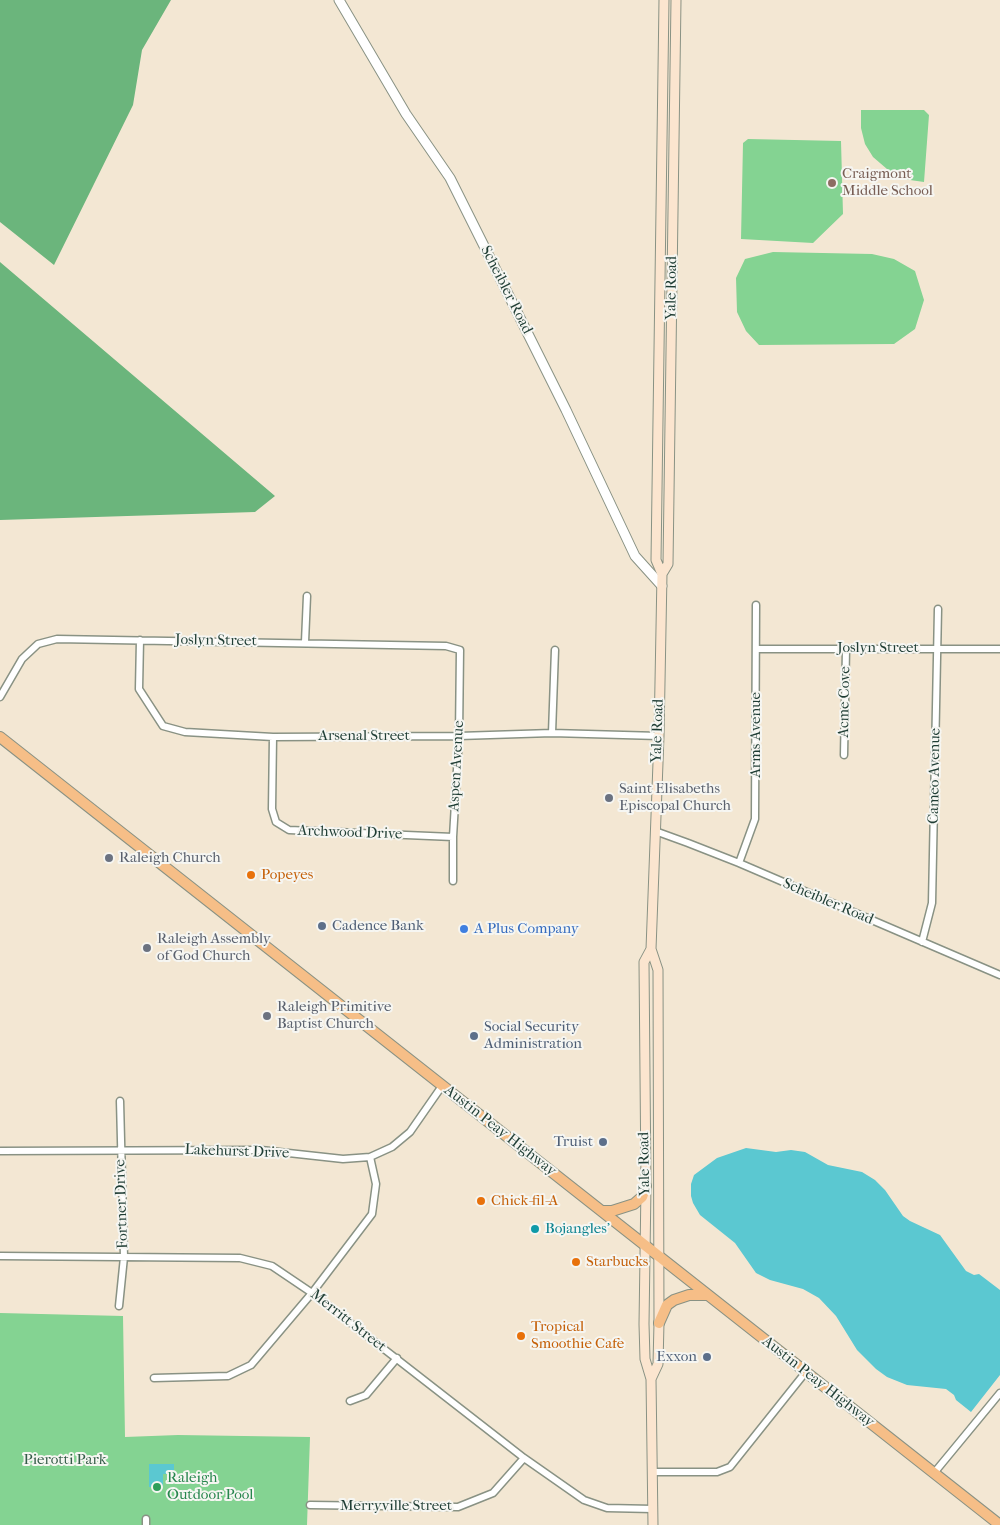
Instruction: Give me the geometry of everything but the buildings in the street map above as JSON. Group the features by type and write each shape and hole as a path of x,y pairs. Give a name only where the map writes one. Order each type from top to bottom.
{"main road":[{"name":"Yale Road","path":"651,1379 658,1364 659,1323 658,970 651,949 659,736 662,586 662,574 656,560 664,0"},
{"name":"Yale Road","path":"662,574 668,564 676,0"},
{"name":"Austin Peay Highway","path":"0,737 1000,1525"},
{"name":"Yale Road","path":"651,949 644,962 645,1359 651,1379 653,1525"},
{"path":"602,1211 612,1211 634,1204 642,1197 646,1186"},
{"path":"659,1323 666,1304 690,1295 708,1295"}],"street":[{"name":"Scheibler Road","path":"339,0 406,114 450,178 566,410 635,556 662,586"},
{"path":"305,642 306,596"},
{"name":"Arms Avenue","path":"739,863 755,819 756,605"},
{"name":"Cameo Avenue","path":"922,942 932,903 938,609"},
{"name":"Joslyn Street","path":"0,697 22,659 38,644 58,639 305,642 446,646 460,650"},
{"name":"Arsenal Street","path":"140,640 139,689 163,726 184,732 273,737 460,736 552,733 659,736"},
{"name":"Joslyn Street","path":"756,649 1000,649"},
{"name":"Acme Cove","path":"844,755 846,649"},
{"name":"Aspen Avenue","path":"452,881 460,736 460,650"},
{"path":"552,733 555,650"},
{"name":"Archwood Drive","path":"273,737 272,809 276,822 289,830 453,837"},
{"name":"Scheibler Road","path":"655,831 739,863 1000,975"},
{"name":"Lakehurst Drive","path":"0,1150 261,1150 343,1159 370,1157 392,1147 410,1132 442,1086"},
{"name":"Fortner Drive","path":"119,1306 124,1257 120,1101"},
{"path":"154,1378 228,1376 251,1366 312,1292 372,1214 376,1184 370,1157"},
{"name":"Merritt Street","path":"0,1256 240,1258 272,1266 312,1292 524,1458 584,1500 607,1508 653,1509"},
{"path":"350,1401 366,1395 397,1358"},
{"path":"653,1472 717,1472 730,1467 805,1373"},
{"path":"934,1474 1000,1393"},
{"name":"Merryville Street","path":"310,1505 458,1507 493,1493 524,1458"}],"green space":[{"path":"0,0 171,0 142,50 133,105 54,265 0,222"},
{"path":"861,110 924,110 929,115 924,182 903,179 873,157 865,144 861,128"},
{"path":"748,139 841,141 843,214 813,243 741,239 743,143"},
{"path":"773,252 872,254 894,259 915,271 924,300 915,329 894,344 759,345 746,331 737,312 736,278 745,259"},
{"path":"0,262 275,496 255,512 0,520"},
{"name":"Pierotti Park","path":"0,1313 123,1316 125,1437 178,1435 310,1437 307,1525 0,1525"}],"water":[{"path":"746,1148 776,1152 791,1150 805,1152 828,1165 862,1172 875,1180 885,1190 903,1216 940,1235 966,1271 974,1275 979,1274 1000,1290 1000,1375 971,1412 946,1389 907,1385 887,1377 857,1350 836,1316 819,1298 803,1289 770,1280 756,1273 735,1243 700,1215 691,1196 691,1184 694,1175 717,1158"},
{"path":"149,1464 174,1464 174,1474 163,1474 163,1487 149,1487"}],"place":[{"name":"Craigmont Middle School","path":"832,183"},
{"name":"Saint Elisabeths Episcopal Church","path":"609,798"},
{"name":"Raleigh Church","path":"109,858"},
{"name":"Popeyes","path":"251,875"},
{"name":"Cadence Bank","path":"322,926"},
{"name":"A Plus Company","path":"464,929"},
{"name":"Raleigh Assembly of God Church","path":"147,948"},
{"name":"Raleigh Primitive Baptist Church","path":"267,1016"},
{"name":"Social Security Administration","path":"474,1036"},
{"name":"Truist","path":"603,1142"},
{"name":"Chick-fil-A","path":"481,1201"},
{"name":"Bojangles'","path":"535,1229"},
{"name":"Starbucks","path":"576,1262"},
{"name":"Tropical Smoothie Cafe","path":"521,1336"},
{"name":"Exxon","path":"707,1357"},
{"name":"Raleigh Outdoor Pool","path":"157,1487"}]}
